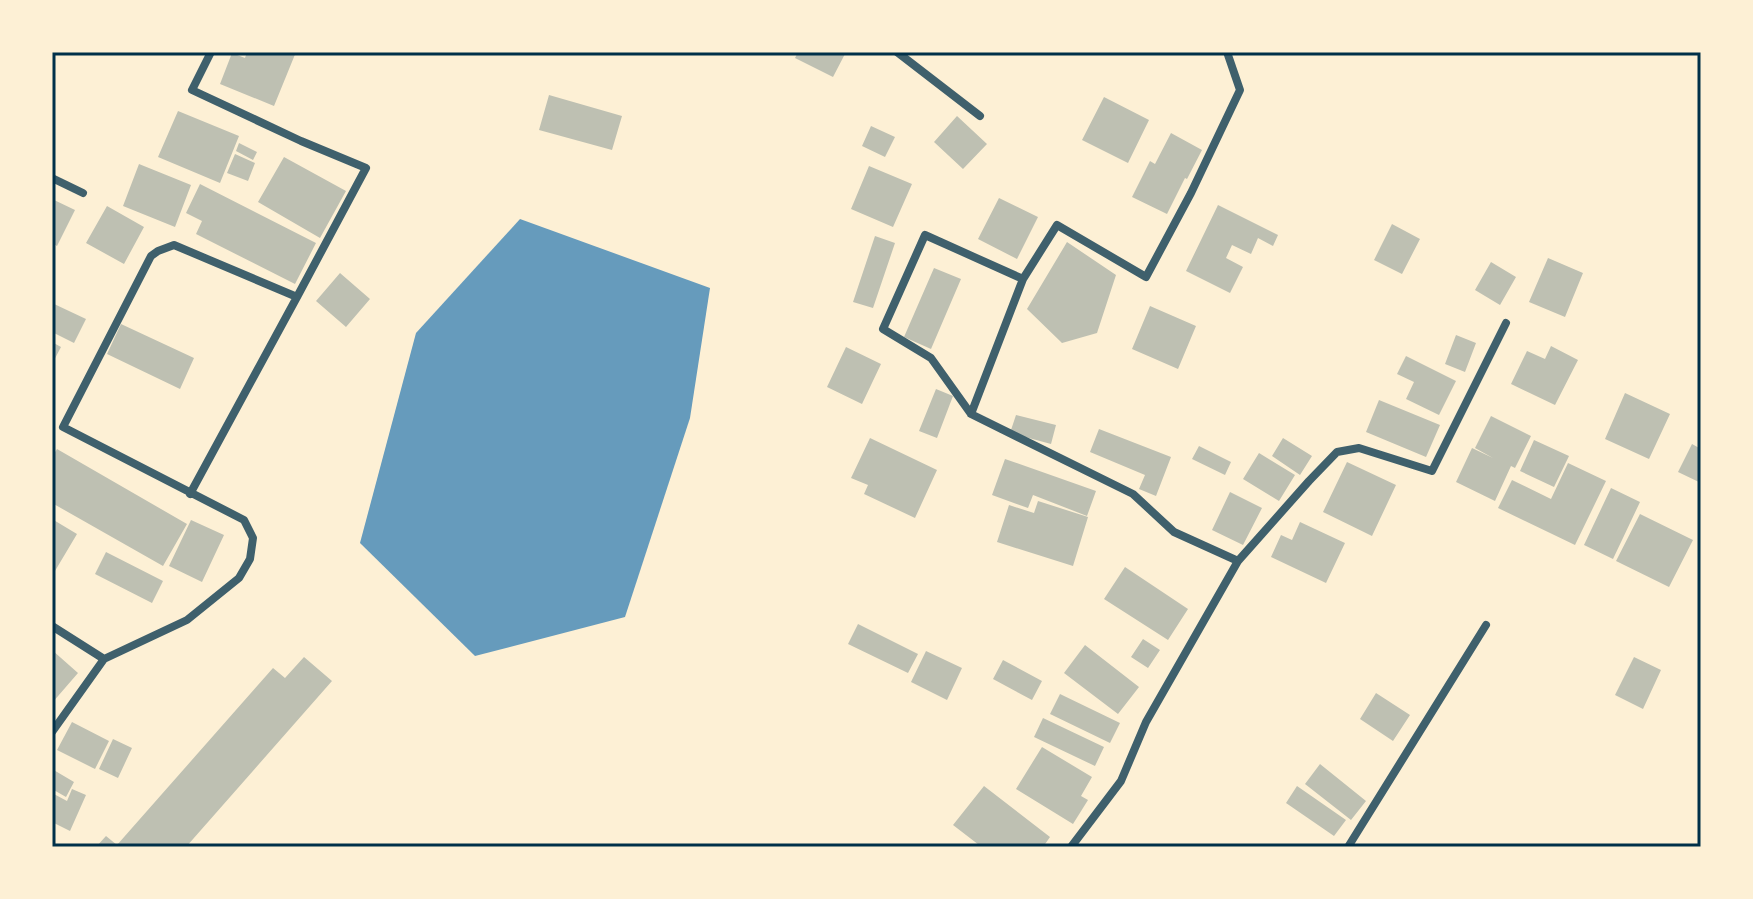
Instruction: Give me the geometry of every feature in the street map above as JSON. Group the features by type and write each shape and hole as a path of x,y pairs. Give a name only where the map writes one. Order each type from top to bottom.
{"street":[{"path":"190,494 366,168 192,90 211,52"},
{"path":"897,52 980,116"},
{"path":"971,414 1023,279 1057,225 1146,277 1191,193 1240,90 1227,52"},
{"path":"52,178 83,193"},
{"path":"1023,279 925,235 883,329 931,358 971,414 1133,494 1174,532 1238,561"},
{"path":"52,732 104,659 187,620 239,578 250,559 253,538 244,520 63,427 151,256 174,245 297,297"},
{"path":"1071,847 1121,781 1146,722 1238,561 1337,452 1359,448 1432,471 1506,323"},
{"path":"1348,847 1486,625"},
{"path":"52,626 104,659"}],"water":[{"path":"520,219 710,288 690,418 625,617 475,656 360,543 416,333"}],"building":[{"path":"247,52 296,52 274,106 220,84 232,53 245,58"},
{"path":"798,52 846,52 833,77 795,58"},
{"path":"549,95 622,116 612,150 539,130"},
{"path":"1104,97 1149,120 1128,163 1082,140"},
{"path":"178,111 239,136 220,183 158,157"},
{"path":"957,116 987,144 963,169 934,142"},
{"path":"871,126 895,137 885,157 862,146"},
{"path":"1171,133 1202,150 1167,214 1132,197 1150,161 1155,164"},
{"path":"239,143 257,152 253,160 236,151"},
{"path":"235,154 255,163 248,181 227,173"},
{"path":"284,157 346,191 320,238 258,202"},
{"path":"139,164 191,185 175,227 123,206"},
{"path":"869,166 912,184 893,227 851,209"},
{"path":"200,184 316,243 295,284 196,234 202,221 186,213"},
{"path":"999,198 1038,217 1017,259 978,239"},
{"path":"52,199 75,210 57,246 52,243"},
{"path":"1218,205 1278,235 1273,246 1258,238 1251,254 1232,245 1226,258 1243,267 1230,293 1186,271"},
{"path":"107,206 144,227 124,264 86,243"},
{"path":"1392,224 1420,239 1402,274 1374,260"},
{"path":"875,236 895,243 873,308 853,302"},
{"path":"1067,242 1116,275 1097,333 1062,343 1027,309"},
{"path":"1548,258 1583,273 1565,317 1529,302"},
{"path":"1491,262 1516,277 1500,305 1475,290"},
{"path":"934,268 961,279 931,349 904,337"},
{"path":"340,273 370,299 346,327 316,301"},
{"path":"52,303 86,319 74,343 52,332"},
{"path":"1150,306 1196,326 1178,369 1132,349"},
{"path":"121,324 194,358 180,389 107,354"},
{"path":"1456,335 1476,343 1465,372 1445,364"},
{"path":"52,342 61,347 52,364"},
{"path":"1551,346 1578,360 1555,405 1511,384 1527,351 1545,359"},
{"path":"846,347 881,364 862,404 827,387"},
{"path":"1406,356 1456,381 1439,415 1406,399 1414,382 1397,374"},
{"path":"936,389 953,396 937,438 919,431"},
{"path":"1625,393 1670,414 1649,459 1605,439"},
{"path":"1379,400 1440,425 1426,457 1366,432"},
{"path":"1016,415 1056,425 1051,444 1010,433"},
{"path":"1491,416 1531,436 1515,468 1511,466 1495,501 1456,482 1472,448 1493,458 1475,448"},
{"path":"1099,429 1171,457 1156,496 1139,489 1145,475 1090,452"},
{"path":"870,438 937,470 915,518 864,494 868,485 851,478"},
{"path":"1283,438 1312,456 1300,475 1272,456"},
{"path":"1534,440 1569,456 1554,487 1520,471"},
{"path":"1692,444 1701,449 1701,483 1678,472"},
{"path":"1199,446 1231,462 1225,475 1192,459"},
{"path":"57,449 187,524 163,566 52,503 52,457"},
{"path":"1259,453 1295,475 1279,501 1243,479"},
{"path":"1005,459 1096,491 1087,516 1033,495 1028,508 992,495"},
{"path":"1347,462 1396,485 1372,536 1323,512"},
{"path":"1568,463 1606,481 1575,545 1498,508 1512,480 1551,499"},
{"path":"1611,488 1640,502 1613,559 1584,545"},
{"path":"1230,492 1262,508 1243,545 1212,530"},
{"path":"1038,501 1088,517 1073,566 997,542 1009,505 1034,513"},
{"path":"1640,514 1693,540 1669,587 1616,561"},
{"path":"52,519 77,534 52,576"},
{"path":"191,520 224,535 202,582 169,566"},
{"path":"1300,522 1345,543 1326,583 1271,557 1281,535 1292,540"},
{"path":"106,552 163,581 152,603 95,574"},
{"path":"1125,567 1188,609 1168,640 1104,599"},
{"path":"858,624 918,654 908,673 848,644"},
{"path":"1143,639 1160,650 1148,668 1131,657"},
{"path":"1085,645 1139,687 1118,714 1064,673"},
{"path":"52,650 78,673 52,703"},
{"path":"926,651 962,668 947,700 911,682"},
{"path":"304,657 332,681 186,847 96,847 106,836 117,845 273,668 285,678"},
{"path":"1634,657 1661,670 1643,709 1615,695"},
{"path":"1003,660 1042,681 1032,700 993,679"},
{"path":"1376,693 1410,715 1393,741 1360,719"},
{"path":"1060,694 1120,723 1110,743 1050,714"},
{"path":"1043,718 1104,747 1095,766 1034,737"},
{"path":"72,722 109,741 95,769 57,750"},
{"path":"113,739 132,748 118,778 99,769"},
{"path":"1042,747 1092,777 1081,796 1088,800 1073,824 1016,789"},
{"path":"1320,764 1366,801 1351,820 1305,784"},
{"path":"52,769 74,782 66,797 52,789"},
{"path":"984,786 1050,837 1043,847 977,847 979,845 953,825"},
{"path":"1297,786 1346,820 1334,836 1286,803"},
{"path":"72,789 86,795 70,831 52,822 52,793 67,801"}]}
